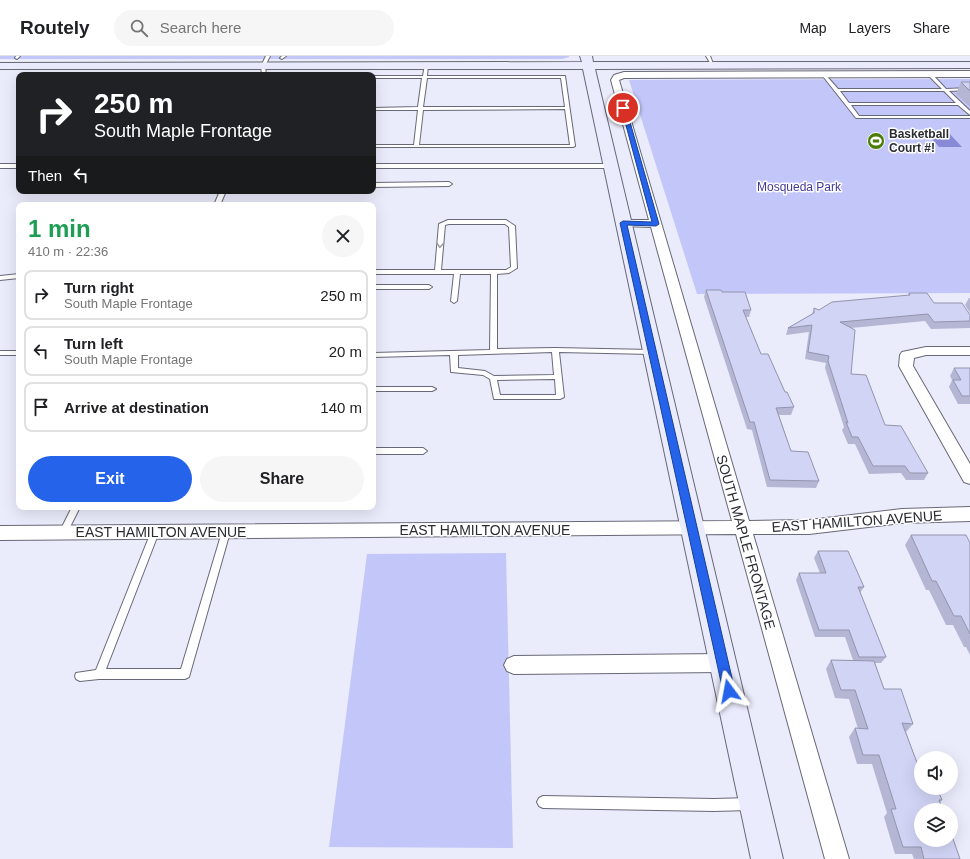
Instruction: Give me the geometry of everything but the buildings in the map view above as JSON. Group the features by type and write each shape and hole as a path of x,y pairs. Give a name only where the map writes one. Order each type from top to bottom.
{"street":[{"path":"0,66 265,66 426,71 586,61 710,60 920,65 970,64"},
{"path":"586,61 722,663 768,859"},
{"path":"920,65 929,74"},
{"path":"824,74 970,74"},
{"name":"SOUTH MAPLE FRONTAGE","path":"824,74 624,75 617,77 614,80 837,859"},
{"path":"623,223 656,224"},
{"path":"970,351 926,351 907,354 906,366 970,478"},
{"name":"EAST HAMILTON AVENUE","path":"0,533 809,527 902,516 970,514"},
{"path":"514,665 722,663"}],"lane":[{"path":"376,77 426,71 563,77 572,146 376,146"},
{"path":"416,146 426,71"},
{"path":"824,74 858,118 970,118"},
{"path":"929,74 958,104 970,114"},
{"path":"837,90 970,89"},
{"path":"848,104 958,104"},
{"path":"376,109 568,108"},
{"path":"0,166 16,166"},
{"path":"376,166 610,166"},
{"path":"376,184 448,184"},
{"path":"376,272 438,272 457,272 494,272 507,272 514,268 512,226 506,222 448,222 442,224 438,272"},
{"path":"454,301 457,272"},
{"path":"493,352 494,272"},
{"path":"0,278 16,276"},
{"path":"376,287 429,287"},
{"path":"493,378 497,397 560,397 555,350"},
{"path":"376,355 555,350 652,352"},
{"path":"0,353 16,353"},
{"path":"454,354 454,370 485,373 493,378 558,377"},
{"path":"376,389 432,389"},
{"path":"376,451 423,452"},
{"path":"64,533 75,510"},
{"path":"99,674 155,532"},
{"path":"80,676 99,674 185,674 226,532"},
{"path":"543,802 714,805 755,804"}],"green space":[{"path":"0,56 569,57 562,59 0,59"},
{"name":"Mosqueda Park","path":"970,79 970,293 697,294 629,80"},
{"path":"506,553 513,848 329,847 367,554"}],"shaded area":[{"path":"924,130 946,130 962,147 939,147"}],"place":[{"name":"Basketball Court #!","path":"876,141"}],"route":[{"path":"623,108 656,224 623,223 729,691"}]}
